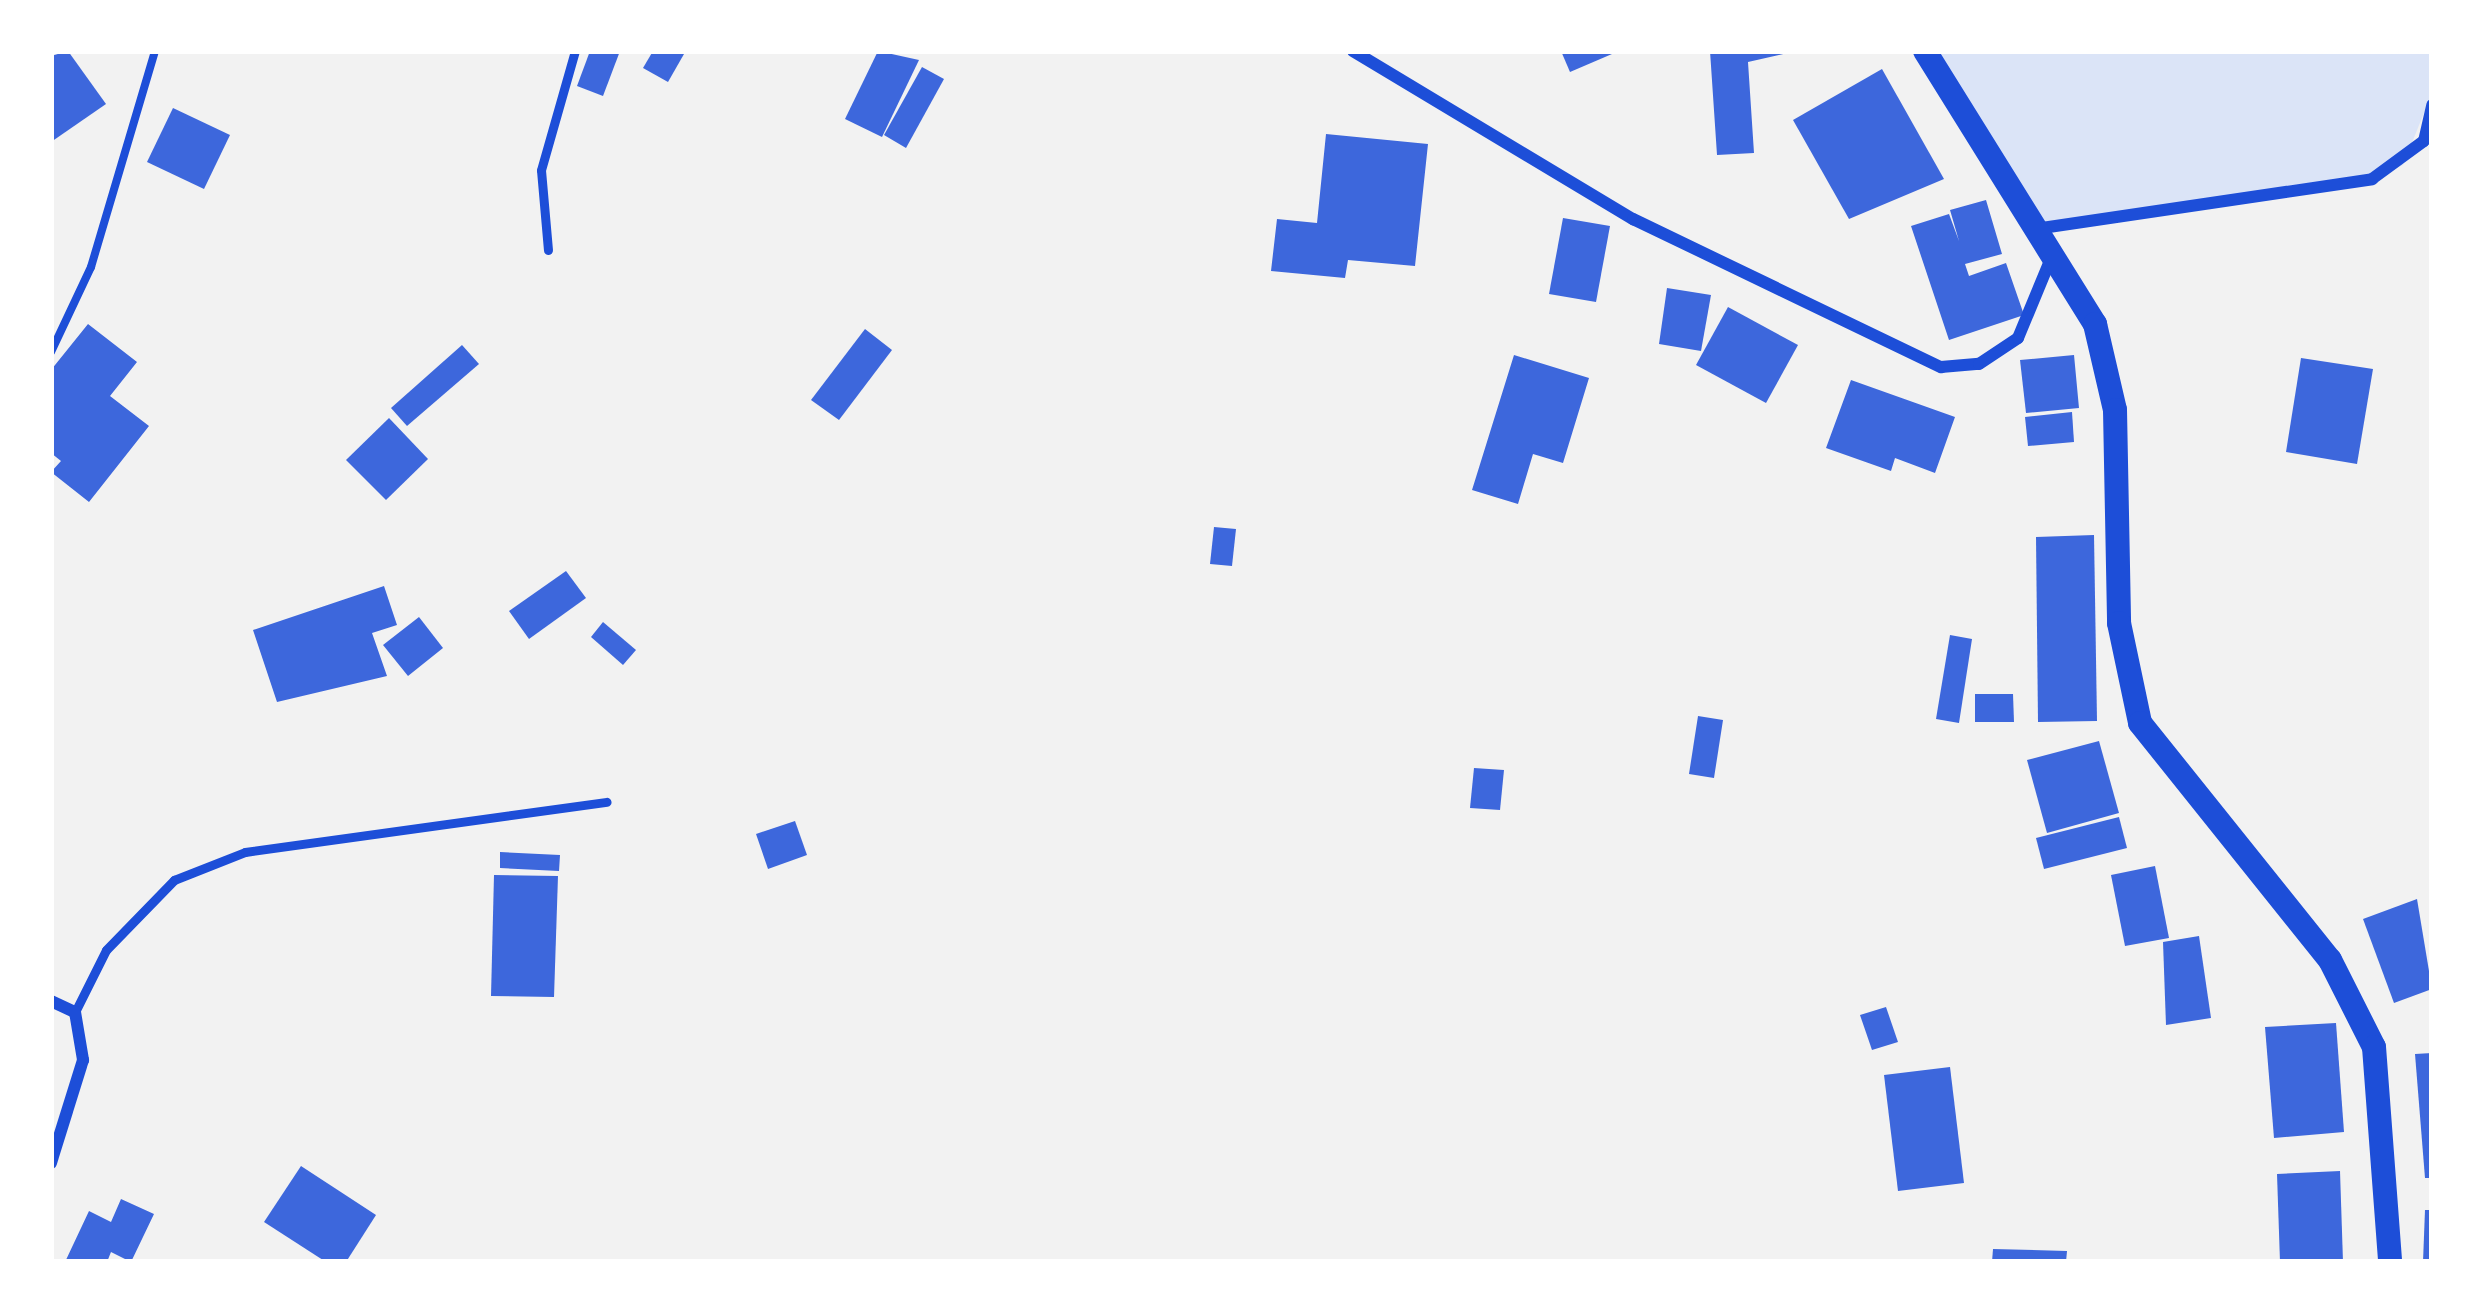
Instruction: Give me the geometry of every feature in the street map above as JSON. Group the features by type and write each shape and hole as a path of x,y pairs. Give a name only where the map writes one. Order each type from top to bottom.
{"main road":[{"path":"1925,51 2048,239 2095,324 2115,410 2119,623 2132,700 2174,778 2293,910 2357,1007 2384,1090 2390,1262"}],"street":[{"path":"1353,51 1633,219 1941,367 1979,364 2018,338 2048,239 2372,179 2424,140 2432,105"},
{"path":"51,1001 75,1012 83,1060 51,1163"}],"lane":[{"path":"548,250 541,170 575,51"},
{"path":"75,1012 106,950 174,880 244,853 607,802"}],"path":[{"path":"51,352 92,267 155,51"}],"shaded area":[{"path":"1913,51 2432,51 2432,93 2403,165 2372,179 2042,228"}],"building":[{"path":"68,51 106,104 51,142 51,56"},
{"path":"590,51 620,51 603,96 577,86"},
{"path":"653,51 684,54 668,82 643,68"},
{"path":"878,51 919,60 882,137 845,119"},
{"path":"1561,51 1619,51 1570,72"},
{"path":"1710,51 1796,51 1748,62 1754,153 1717,155"},
{"path":"922,67 944,79 906,148 884,135"},
{"path":"1882,69 1944,179 1849,219 1793,120"},
{"path":"173,108 230,135 204,189 147,162"},
{"path":"1326,134 1428,144 1415,266 1348,260 1345,278 1271,271 1277,219 1317,223"},
{"path":"1986,200 2002,254 1965,264 1969,276 2006,263 2024,315 1949,340 1911,226 1949,214 1959,241 1950,210"},
{"path":"1563,218 1610,226 1596,302 1549,294"},
{"path":"1667,288 1711,295 1701,351 1659,344"},
{"path":"1728,307 1798,345 1766,403 1696,365"},
{"path":"88,324 137,362 110,396 149,426 89,502 51,472 61,461 51,453 51,370"},
{"path":"865,329 892,350 839,420 811,400"},
{"path":"462,345 479,364 407,426 391,408"},
{"path":"1514,355 1589,378 1563,463 1533,454 1518,504 1472,490"},
{"path":"2074,355 2079,408 2026,413 2020,360"},
{"path":"2301,358 2373,369 2357,464 2286,452"},
{"path":"1851,380 1955,417 1935,473 1895,458 1891,471 1826,448"},
{"path":"2072,412 2074,442 2028,446 2025,417"},
{"path":"389,418 428,459 386,500 346,460"},
{"path":"1214,527 1236,529 1232,566 1210,564"},
{"path":"2094,535 2097,721 2038,722 2036,537"},
{"path":"566,571 586,598 529,639 509,611"},
{"path":"384,586 397,625 372,633 387,676 277,702 253,630"},
{"path":"419,617 443,648 408,676 383,645"},
{"path":"603,622 636,650 623,665 591,637"},
{"path":"1950,635 1972,639 1959,723 1936,719"},
{"path":"1975,694 2013,694 2014,722 1975,722"},
{"path":"1698,716 1723,720 1714,778 1689,774"},
{"path":"2099,741 2119,813 2047,833 2027,760"},
{"path":"1474,768 1504,770 1500,810 1470,808"},
{"path":"2119,817 2127,848 2044,869 2036,838"},
{"path":"795,821 807,855 768,869 756,834"},
{"path":"500,852 560,855 559,871 500,868"},
{"path":"2155,866 2169,938 2125,946 2111,875"},
{"path":"494,875 558,876 554,997 491,996"},
{"path":"2417,899 2432,989 2394,1003 2363,919"},
{"path":"2199,936 2211,1018 2166,1025 2163,942"},
{"path":"1886,1007 1898,1042 1872,1050 1860,1015"},
{"path":"2336,1023 2344,1132 2274,1138 2265,1027"},
{"path":"2432,1053 2432,1178 2425,1178 2415,1054"},
{"path":"1950,1067 1964,1183 1898,1191 1884,1075"},
{"path":"301,1166 376,1215 346,1262 326,1262 264,1222"},
{"path":"2340,1171 2343,1262 2280,1262 2277,1174"},
{"path":"121,1199 154,1214 131,1262 111,1252 107,1262 65,1262 89,1211 111,1222"},
{"path":"2425,1210 2432,1210 2432,1262 2423,1262"},
{"path":"1993,1249 2067,1251 2066,1262 1992,1262"}]}
